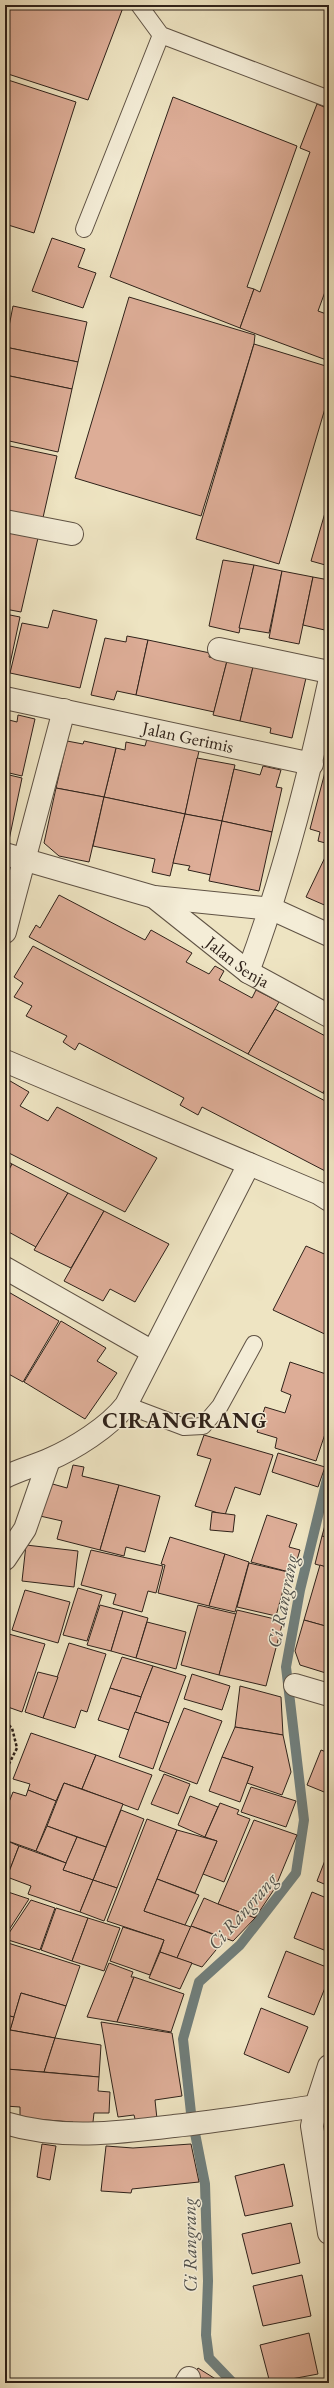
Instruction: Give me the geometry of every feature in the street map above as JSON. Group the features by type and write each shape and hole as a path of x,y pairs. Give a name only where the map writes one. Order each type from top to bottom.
{"street":[{"path":"5,521 72,534"},
{"path":"219,648 329,672"},
{"path":"248,972 272,909 312,764 329,683"},
{"name":"Jalan Gerimis","path":"5,698 312,764"},
{"path":"5,932 15,856 64,710"},
{"name":"Jalan Senja","path":"15,856 154,897 272,909 329,935"},
{"name":"Jalan Senja","path":"154,897 248,972 329,1016"},
{"path":"5,1062 249,1164 329,1200"},
{"path":"5,1477 20,1469 49,1460 104,1426 118,1415 126,1405 151,1351 249,1164"},
{"path":"5,1268 151,1351"},
{"path":"5,1559 25,1529 49,1460"},
{"path":"295,1685 329,1695"},
{"path":"327,2078 316,2106 312,2126 313,2144 329,2233"},
{"path":"5,2123 30,2130 56,2134 111,2134 213,2122 316,2106"}],"lane":[{"path":"139,5 162,35 329,99"},
{"path":"84,229 162,35"},
{"path":"126,1405 184,1427 203,1426 220,1406 254,1344"}],"path":[{"path":"5,1722 12,1728 17,1748 15,1756 5,1772"}],"building":[{"path":"5,5 124,5 88,100 5,73"},
{"path":"5,79 76,102 34,233 5,224"},
{"path":"173,97 297,146 247,287 254,289 240,328 110,277"},
{"path":"317,104 329,109 329,281 318,311 329,315 329,361 240,328 254,289 260,292 310,152 300,148"},
{"path":"52,238 85,249 78,267 96,273 83,308 32,291"},
{"path":"129,297 255,335 254,344 201,516 75,478"},
{"path":"13,306 87,322 78,362 5,347"},
{"path":"254,344 329,367 329,395 279,564 196,539"},
{"path":"5,347 78,362 72,389 5,375"},
{"path":"5,375 72,389 58,452 5,440"},
{"path":"5,445 57,456 42,522 5,515"},
{"path":"329,499 329,566 311,561"},
{"path":"5,531 38,538 21,612 5,609"},
{"path":"223,560 254,565 239,633 209,626"},
{"path":"254,565 282,571 269,633 239,628"},
{"path":"282,571 313,577 299,644 269,638"},
{"path":"313,577 329,580 329,631 303,625"},
{"path":"53,610 97,620 80,688 10,673 22,623 48,628"},
{"path":"5,614 20,617 7,678 5,678"},
{"path":"127,636 148,640 136,695 117,691 114,700 91,695 105,638 126,642"},
{"path":"148,640 210,653 209,657 227,661 214,712 136,695"},
{"path":"227,661 253,667 240,721 213,715"},
{"path":"253,667 306,678 292,738 270,733 271,728 240,721"},
{"path":"18,715 35,719 22,776 5,772 5,719 17,722"},
{"path":"147,739 199,751 185,814 104,797 116,748 125,750 126,742 145,746"},
{"path":"67,741 83,744 84,741 116,748 104,797 56,788"},
{"path":"329,754 329,777 324,776"},
{"path":"197,758 235,765 222,821 185,814"},
{"path":"263,766 281,770 276,787 282,788 272,832 222,821 234,769 260,775"},
{"path":"5,774 22,778 9,840 5,839"},
{"path":"324,776 329,777 329,844 318,841 320,832 310,829"},
{"path":"56,788 104,797 89,862 59,856 44,843"},
{"path":"104,797 185,814 170,876 152,872 155,859 93,846"},
{"path":"185,814 222,821 211,875 188,870 190,866 173,863"},
{"path":"222,821 272,832 259,891 209,881"},
{"path":"329,849 329,907 306,897"},
{"path":"59,895 145,940 151,930 192,953 186,962 209,974 215,966 224,971 219,980 252,998 256,990 279,1002 248,1054 29,937 36,925 40,928"},
{"path":"33,946 329,1103 329,1173 202,1107 198,1115 180,1105 184,1098 79,1043 75,1050 63,1042 67,1036 26,1016 32,1006 14,997 23,983 14,977"},
{"path":"275,1009 329,1038 329,1082 323,1093 248,1054"},
{"path":"5,1078 29,1092 20,1106 48,1121 57,1107 157,1158 125,1212 5,1151"},
{"path":"329,1082 329,1097 323,1093"},
{"path":"5,1160 12,1164 5,1177"},
{"path":"12,1164 68,1193 36,1247 5,1230 5,1177"},
{"path":"68,1193 104,1211 71,1268 34,1250"},
{"path":"104,1211 169,1244 135,1302 110,1289 103,1301 64,1281"},
{"path":"306,1246 329,1256 329,1336 273,1310"},
{"path":"5,1290 59,1321 23,1382 5,1372"},
{"path":"61,1321 106,1348 97,1361 117,1373 85,1419 24,1382"},
{"path":"290,1362 329,1375 329,1422 316,1461 275,1448 277,1438 257,1432 265,1407 285,1413 291,1395 281,1391"},
{"path":"204,1435 273,1455 260,1495 235,1487 225,1515 195,1506 211,1459 197,1455"},
{"path":"278,1453 325,1467 318,1487 272,1472"},
{"path":"73,1465 84,1467 82,1476 119,1485 100,1550 57,1539 62,1521 40,1516 49,1483 67,1488"},
{"path":"119,1485 160,1496 145,1552 126,1547 124,1556 100,1550"},
{"path":"329,1511 329,1538 322,1536"},
{"path":"212,1512 235,1515 233,1532 210,1530"},
{"path":"267,1515 297,1524 289,1547 300,1550 293,1573 251,1562"},
{"path":"322,1536 329,1538 329,1568 315,1564"},
{"path":"170,1537 225,1554 209,1606 158,1593 165,1565 161,1564"},
{"path":"26,1545 78,1551 74,1587 22,1581"},
{"path":"91,1550 163,1566 156,1593 148,1591 142,1612 113,1604 116,1594 81,1585"},
{"path":"225,1554 249,1562 235,1612 209,1606"},
{"path":"249,1563 288,1572 276,1616 237,1607"},
{"path":"320,1565 329,1568 329,1627 304,1620"},
{"path":"78,1588 102,1595 87,1641 63,1635"},
{"path":"25,1590 70,1602 58,1643 12,1630"},
{"path":"100,1605 123,1611 111,1651 87,1645"},
{"path":"198,1605 236,1614 219,1675 181,1665"},
{"path":"237,1610 283,1621 266,1686 219,1675"},
{"path":"123,1611 148,1618 136,1658 111,1651"},
{"path":"304,1620 329,1627 329,1674 300,1665 295,1651"},
{"path":"147,1622 186,1632 176,1669 136,1658"},
{"path":"5,1633 45,1644 22,1712 5,1706"},
{"path":"69,1643 106,1654 87,1712 81,1710 75,1728 43,1718"},
{"path":"122,1657 153,1666 141,1697 110,1688"},
{"path":"153,1666 186,1676 169,1723 135,1712"},
{"path":"38,1672 58,1677 43,1718 25,1712"},
{"path":"192,1674 230,1686 222,1710 184,1699"},
{"path":"240,1686 281,1697 283,1735 235,1727"},
{"path":"110,1688 141,1697 129,1730 98,1720"},
{"path":"184,1708 222,1721 197,1784 159,1770"},
{"path":"135,1712 169,1723 153,1769 119,1757"},
{"path":"235,1727 283,1735 291,1772 282,1795 247,1783 253,1767 222,1757"},
{"path":"31,1733 96,1755 82,1789 64,1783 56,1801 28,1790 30,1784 13,1779"},
{"path":"321,1750 329,1753 329,1794 307,1785"},
{"path":"96,1755 152,1775 138,1810 82,1789"},
{"path":"222,1757 253,1767 240,1802 209,1791"},
{"path":"164,1774 190,1784 178,1814 151,1804"},
{"path":"64,1783 123,1804 106,1847 47,1826"},
{"path":"251,1787 296,1801 286,1827 241,1812"},
{"path":"28,1790 56,1801 36,1851 5,1840 5,1812 13,1792 26,1796"},
{"path":"190,1796 218,1807 205,1837 178,1825"},
{"path":"220,1803 239,1810 237,1814 250,1819 224,1882 203,1874 217,1841 205,1837"},
{"path":"121,1810 144,1819 117,1888 93,1880"},
{"path":"147,1819 177,1830 144,1911 191,1927 177,1958 160,1952 164,1940 107,1921"},
{"path":"254,1820 297,1835 275,1888 255,1918 218,1904"},
{"path":"47,1826 77,1837 66,1863 36,1851"},
{"path":"177,1830 217,1841 195,1893 157,1879"},
{"path":"77,1837 106,1847 93,1880 63,1870"},
{"path":"5,1840 19,1846 7,1877 5,1876"},
{"path":"19,1846 66,1863 63,1870 93,1880 80,1912 28,1894 31,1886 7,1877"},
{"path":"329,1850 329,1886 317,1881"},
{"path":"157,1879 199,1895 185,1925 144,1911"},
{"path":"93,1880 117,1888 104,1921 80,1912"},
{"path":"5,1891 29,1899 5,1936"},
{"path":"312,1892 329,1899 329,1952 294,1938"},
{"path":"204,1898 255,1918 233,1941 191,1926"},
{"path":"31,1900 55,1908 40,1950 5,1939"},
{"path":"56,1908 88,1918 72,1961 41,1950"},
{"path":"88,1918 120,1928 104,1971 72,1961"},
{"path":"191,1926 225,1939 202,1967 177,1958"},
{"path":"123,1927 164,1940 150,1975 110,1961"},
{"path":"5,1942 80,1966 66,2006 21,1993 14,2017 5,2015"},
{"path":"286,1951 329,1968 329,1978 314,2015 268,1997"},
{"path":"160,1952 192,1963 180,1989 149,1978"},
{"path":"109,1963 133,1972 131,1977 134,1977 117,2022 87,2017"},
{"path":"134,1977 184,1994 171,2032 117,2022"},
{"path":"21,1993 66,2006 55,2038 10,2030"},
{"path":"261,2008 308,2027 289,2073 244,2054"},
{"path":"5,2015 14,2017 5,2047"},
{"path":"101,2022 172,2033 182,2096 155,2100 157,2119 136,2123 134,2115 118,2117"},
{"path":"10,2030 55,2038 44,2072 5,2069 5,2047"},
{"path":"55,2038 101,2045 99,2077 44,2072"},
{"path":"7,2069 99,2077 98,2091 110,2092 109,2113 94,2113 92,2131 72,2129 73,2122 20,2118 20,2107 5,2106"},
{"path":"42,2144 56,2146 50,2180 37,2177"},
{"path":"191,2144 199,2182 132,2189 131,2193 101,2191 106,2146 133,2148"},
{"path":"284,2164 293,2206 245,2216 235,2176"},
{"path":"291,2223 300,2263 252,2274 242,2234"},
{"path":"302,2275 311,2316 263,2326 253,2286"},
{"path":"309,2333 318,2374 270,2383 260,2345"},
{"path":"198,2368 222,2383 189,2383"}],"waterway":[{"name":"Ci Rangrang","path":"233,2383 209,2358 206,2335 208,2281 205,2184 191,2113 183,2039 199,1982 240,1945 296,1873 304,1820 286,1667 300,1590 329,1471"}],"district":[{"name":"CIRANGRANG","path":"185,1420"}]}
